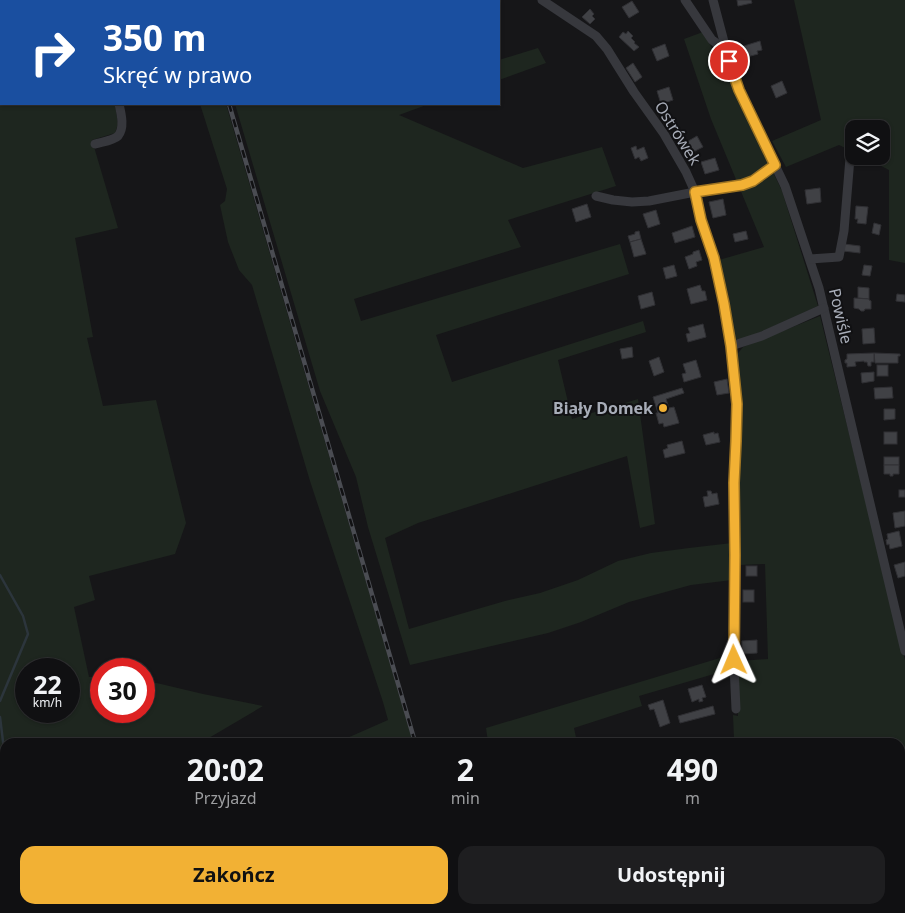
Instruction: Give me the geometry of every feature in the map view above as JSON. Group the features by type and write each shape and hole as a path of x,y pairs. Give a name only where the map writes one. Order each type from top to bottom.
{"street":[{"name":"Ostrówek","path":"542,0 596,36 607,49 634,92 664,134 695,192 701,220 714,258 731,346 737,404 734,483 733,644 736,709"},
{"path":"685,0 712,40 726,50"},
{"name":"Powiśle","path":"713,0 732,72 786,186 819,288 905,651"},
{"path":"94,144 116,137 119,134 122,123 119,105"},
{"path":"596,196 632,202 648,201 742,185 753,181 775,165"},
{"path":"810,259 839,257 844,231 849,165"},
{"path":"731,346 762,336 824,308"}],"shaded area":[{"path":"794,0 905,0 905,263 889,260 889,170 879,165 890,165 890,120 845,120 845,148 839,145 786,167 772,141 821,120"},
{"path":"703,32 728,77 782,191 818,306 739,340 733,338 719,260 764,247 711,119 684,39"},
{"path":"538,48 546,63 500,80 500,60"},
{"path":"0,105 115,105 118,124 115,133 92,140 118,228 75,238 93,337 87,338 103,406 156,400 186,523 175,554 89,576 95,600 74,607 90,677 90,723 155,723 155,683 263,706 209,738 0,738"},
{"path":"200,105 226,105 412,738 347,738 388,720 310,481 252,285 239,270 228,242 220,205 225,201 227,189"},
{"path":"235,105 426,105 399,115 523,168 602,147 616,186 508,220 521,247 354,299 361,321 620,244 629,274 436,335 452,382 643,321 646,332 558,360 572,419 638,399 655,524 640,528 627,456 418,523 385,538 409,629 505,601 540,593 578,580 618,561 651,553 732,543 732,580 691,585 629,602 581,622 548,633 410,665 368,527 356,477 320,391"},
{"path":"820,316 905,660 905,738 734,738 733,715 738,716 738,661 768,659 765,564 739,565 735,357 743,347"},
{"path":"730,655 731,669 639,696 642,706 574,728 576,738 487,738 486,728"}],"building":[{"path":"737,0 751,0 752,3 738,6"},
{"path":"632,1 639,12 629,18 622,7"},
{"path":"590,9 595,19 590,24 582,17"},
{"path":"628,31 633,36 631,38 634,43 639,47 634,51 619,37 623,32 626,34"},
{"path":"760,41 762,50 757,51 758,54 747,57 744,46"},
{"path":"665,44 669,56 657,61 652,49"},
{"path":"633,63 642,77 635,82 626,68"},
{"path":"782,81 787,93 776,98 771,86"},
{"path":"669,87 673,100 661,104 657,91"},
{"path":"697,136 703,147 691,153 685,143"},
{"path":"636,146 637,150 644,147 648,158 641,161 639,157 635,159 631,148"},
{"path":"715,158 719,170 705,174 701,162"},
{"path":"820,188 821,202 807,204 805,190"},
{"path":"723,199 726,215 713,218 709,202"},
{"path":"587,204 591,217 576,222 572,209"},
{"path":"856,206 868,207 866,224 857,223 858,219 855,219"},
{"path":"656,210 660,224 648,228 643,214"},
{"path":"874,223 881,225 879,235 872,233"},
{"path":"692,226 695,237 675,243 672,233"},
{"path":"639,231 641,239 630,242 628,236"},
{"path":"746,231 748,239 735,242 733,234"},
{"path":"641,239 646,254 634,257 630,242"},
{"path":"844,244 860,246 860,253 843,251"},
{"path":"699,250 702,260 696,262 697,266 689,269 685,257"},
{"path":"674,265 677,276 666,279 663,268"},
{"path":"864,265 872,266 870,276 862,275"},
{"path":"700,285 702,291 705,291 707,300 691,304 687,289"},
{"path":"858,287 869,288 869,299 858,298"},
{"path":"652,292 655,305 641,309 638,296"},
{"path":"897,294 905,295 905,302 896,301"},
{"path":"854,298 869,299 871,301 871,309 861,311 854,308"},
{"path":"703,324 706,337 688,342 686,334 690,333 688,328"},
{"path":"874,328 875,343 863,344 862,329"},
{"path":"632,347 633,357 622,359 620,349"},
{"path":"874,353 900,354 900,356 898,356 898,363 875,363"},
{"path":"874,353 874,362 871,362 871,366 868,366 867,362 864,361 855,362 856,366 847,367 847,363 845,363 847,354"},
{"path":"659,357 664,372 654,376 649,361"},
{"path":"696,360 701,377 684,382 682,374 686,373 683,364"},
{"path":"877,365 888,365 888,376 877,376"},
{"path":"874,372 874,381 862,383 861,373"},
{"path":"727,379 729,393 717,395 714,382"},
{"path":"892,387 893,398 875,399 874,388"},
{"name":"Biały Domek","path":"682,388 684,393 666,399 669,408 674,407 679,423 664,427 663,423 659,424 653,397"},
{"path":"884,409 895,409 895,419 884,420"},
{"path":"714,432 714,434 718,433 720,442 706,445 703,435"},
{"path":"884,432 897,432 897,444 884,444"},
{"path":"682,441 685,453 665,458 663,450 668,448 667,445"},
{"path":"884,457 899,457 899,465 884,465"},
{"path":"884,465 899,465 899,474 890,476 890,474 884,474"},
{"path":"899,490 905,490 905,497 899,497"},
{"path":"707,491 711,491 712,494 717,493 719,504 705,507 703,497 708,496"},
{"path":"905,511 905,526 895,528 893,513"},
{"path":"899,531 902,546 890,549 886,540 888,539 887,534"},
{"path":"905,562 905,576 898,578 894,565"},
{"path":"746,566 757,566 757,576 746,576"},
{"path":"743,590 754,590 754,602 743,602"},
{"path":"757,640 757,653 742,654 742,641"},
{"path":"702,685 706,697 702,698 703,701 699,702 699,699 692,702 688,689"},
{"path":"663,700 670,723 660,727 654,709 650,710 648,705"},
{"path":"713,706 715,714 680,723 678,716"}],"waterway":[{"path":"0,575 23,616 28,634 0,701"},
{"path":"0,717 3,738"}],"railway":[{"path":"229,105 414,738"}],"place":[{"name":"Biały Domek","path":"663,408"}],"route":[{"path":"729,61 739,90 775,165 753,181 742,185 695,192 701,220 714,258 724,304 731,346 737,404 734,483 734,660"}]}
